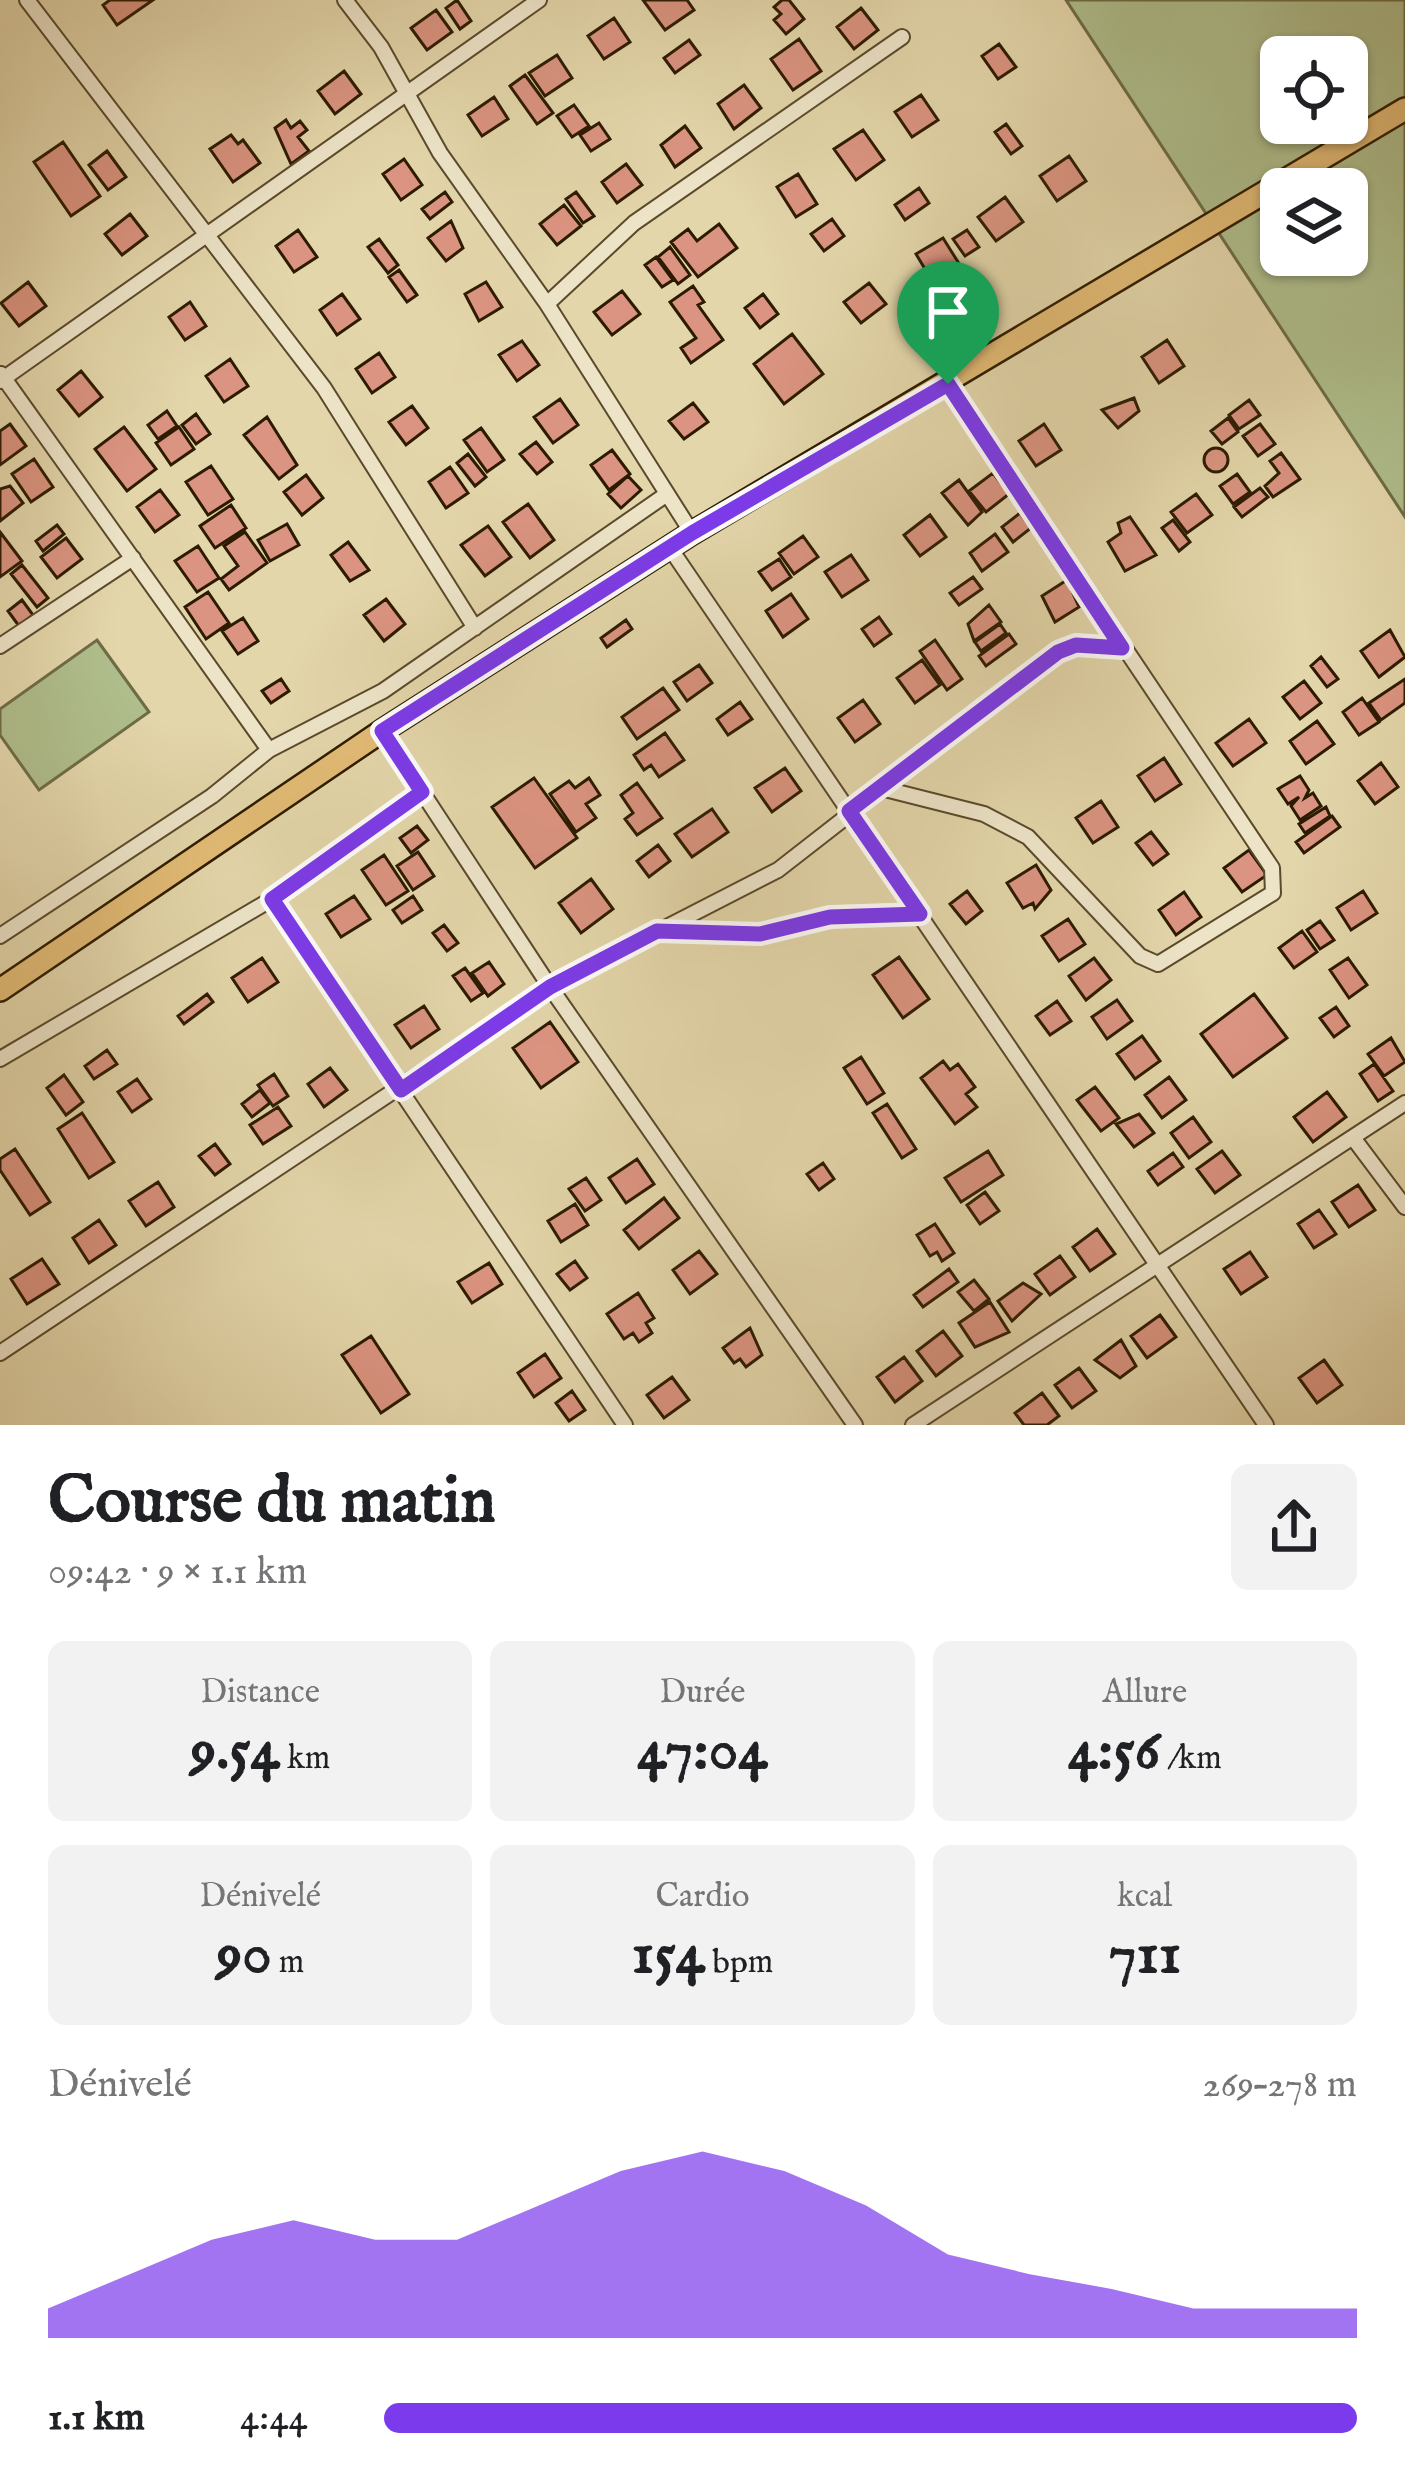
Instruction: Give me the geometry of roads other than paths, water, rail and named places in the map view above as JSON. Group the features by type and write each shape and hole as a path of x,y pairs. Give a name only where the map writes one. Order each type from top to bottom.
{"main road":[{"path":"0,990 382,731 692,533 1405,110"}],"street":[{"path":"27,0 324,388 475,628"},
{"path":"345,0 381,47 405,95 547,304 692,533"},
{"path":"269,750 1,377 538,0"},
{"path":"547,304 634,223 902,37"},
{"path":"881,788 984,814 1028,837 1140,956 1158,964 1273,893 1272,868 948,384"},
{"path":"0,936 212,796 269,750 355,709 667,494"},
{"path":"670,548 1266,1425"},
{"path":"0,646 133,558"},
{"path":"0,1353 550,987 778,870 1058,652 1076,645 1122,648"},
{"path":"382,731 550,987 855,1425"},
{"path":"0,1059 272,899 422,792"},
{"path":"272,899 625,1425"},
{"path":"657,931 760,934 830,917 920,914"},
{"path":"913,1425 1405,1103"},
{"path":"1354,1138 1405,1207"}]}
